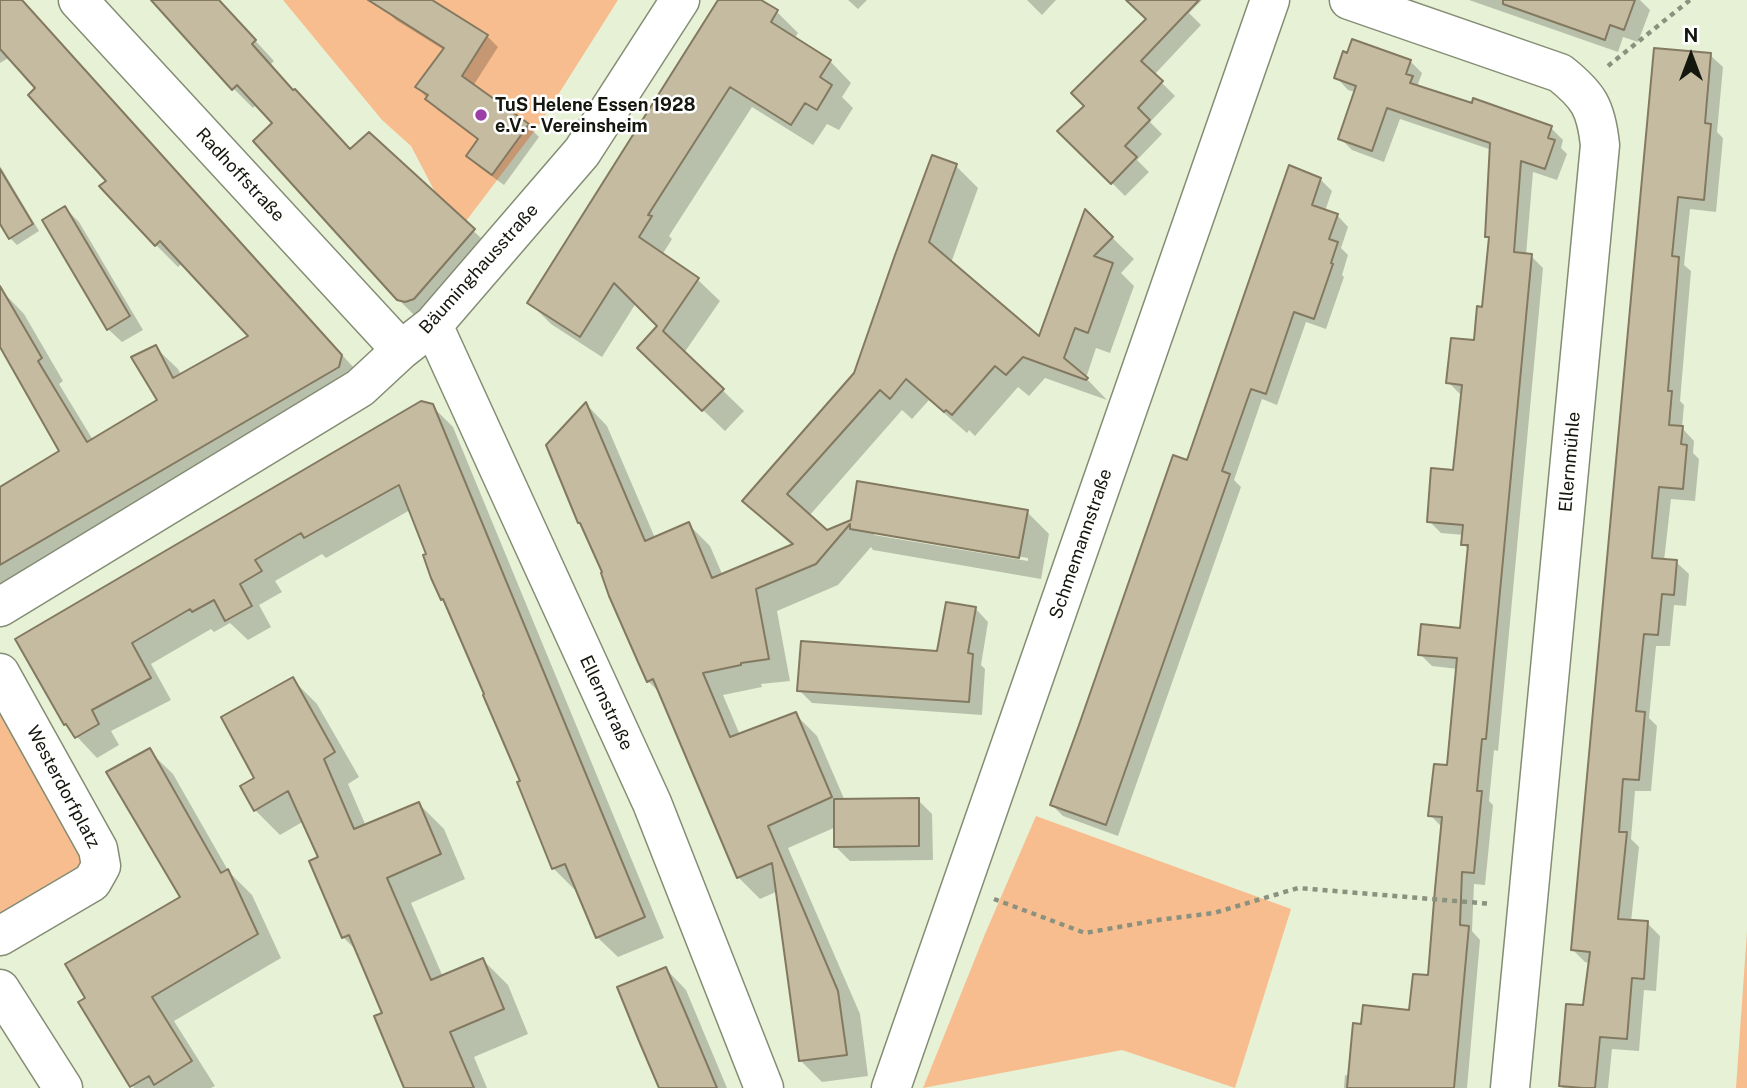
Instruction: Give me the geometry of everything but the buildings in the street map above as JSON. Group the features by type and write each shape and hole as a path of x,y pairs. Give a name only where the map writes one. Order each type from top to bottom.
{"street":[{"name":"Radhoffstraße","path":"78,0 401,351"},
{"name":"Bäuminghausstraße","path":"0,607 360,387 433,325 582,152 680,0"},
{"name":"Schmemannstraße","path":"891,1088 1270,0"},
{"path":"1349,0 1560,73 1580,88"},
{"name":"Ellernmühle","path":"1510,1088 1600,145 1597,121 1580,88"},
{"name":"Ellernstraße","path":"433,325 652,803 764,1088"},
{"name":"Westerdorfplatz","path":"0,673 98,849 101,866 92,881 0,936"},
{"path":"0,989 63,1088"}],"path":[{"path":"1580,88 1690,0"},
{"path":"987,897 1085,933 1214,913 1298,888 1527,908"}],"shaded area":[{"path":"283,0 618,0 539,125 466,221 435,192 411,146 382,120"},
{"path":"0,704 86,853 80,876 0,922"},
{"path":"1036,816 1291,909 1235,1088 1122,1050 923,1088"},
{"path":"1747,931 1747,1088 1736,1088"}],"place":[{"name":"TuS Helene Essen 1928 e.V. - Vereinsheim","path":"481,115"}]}
